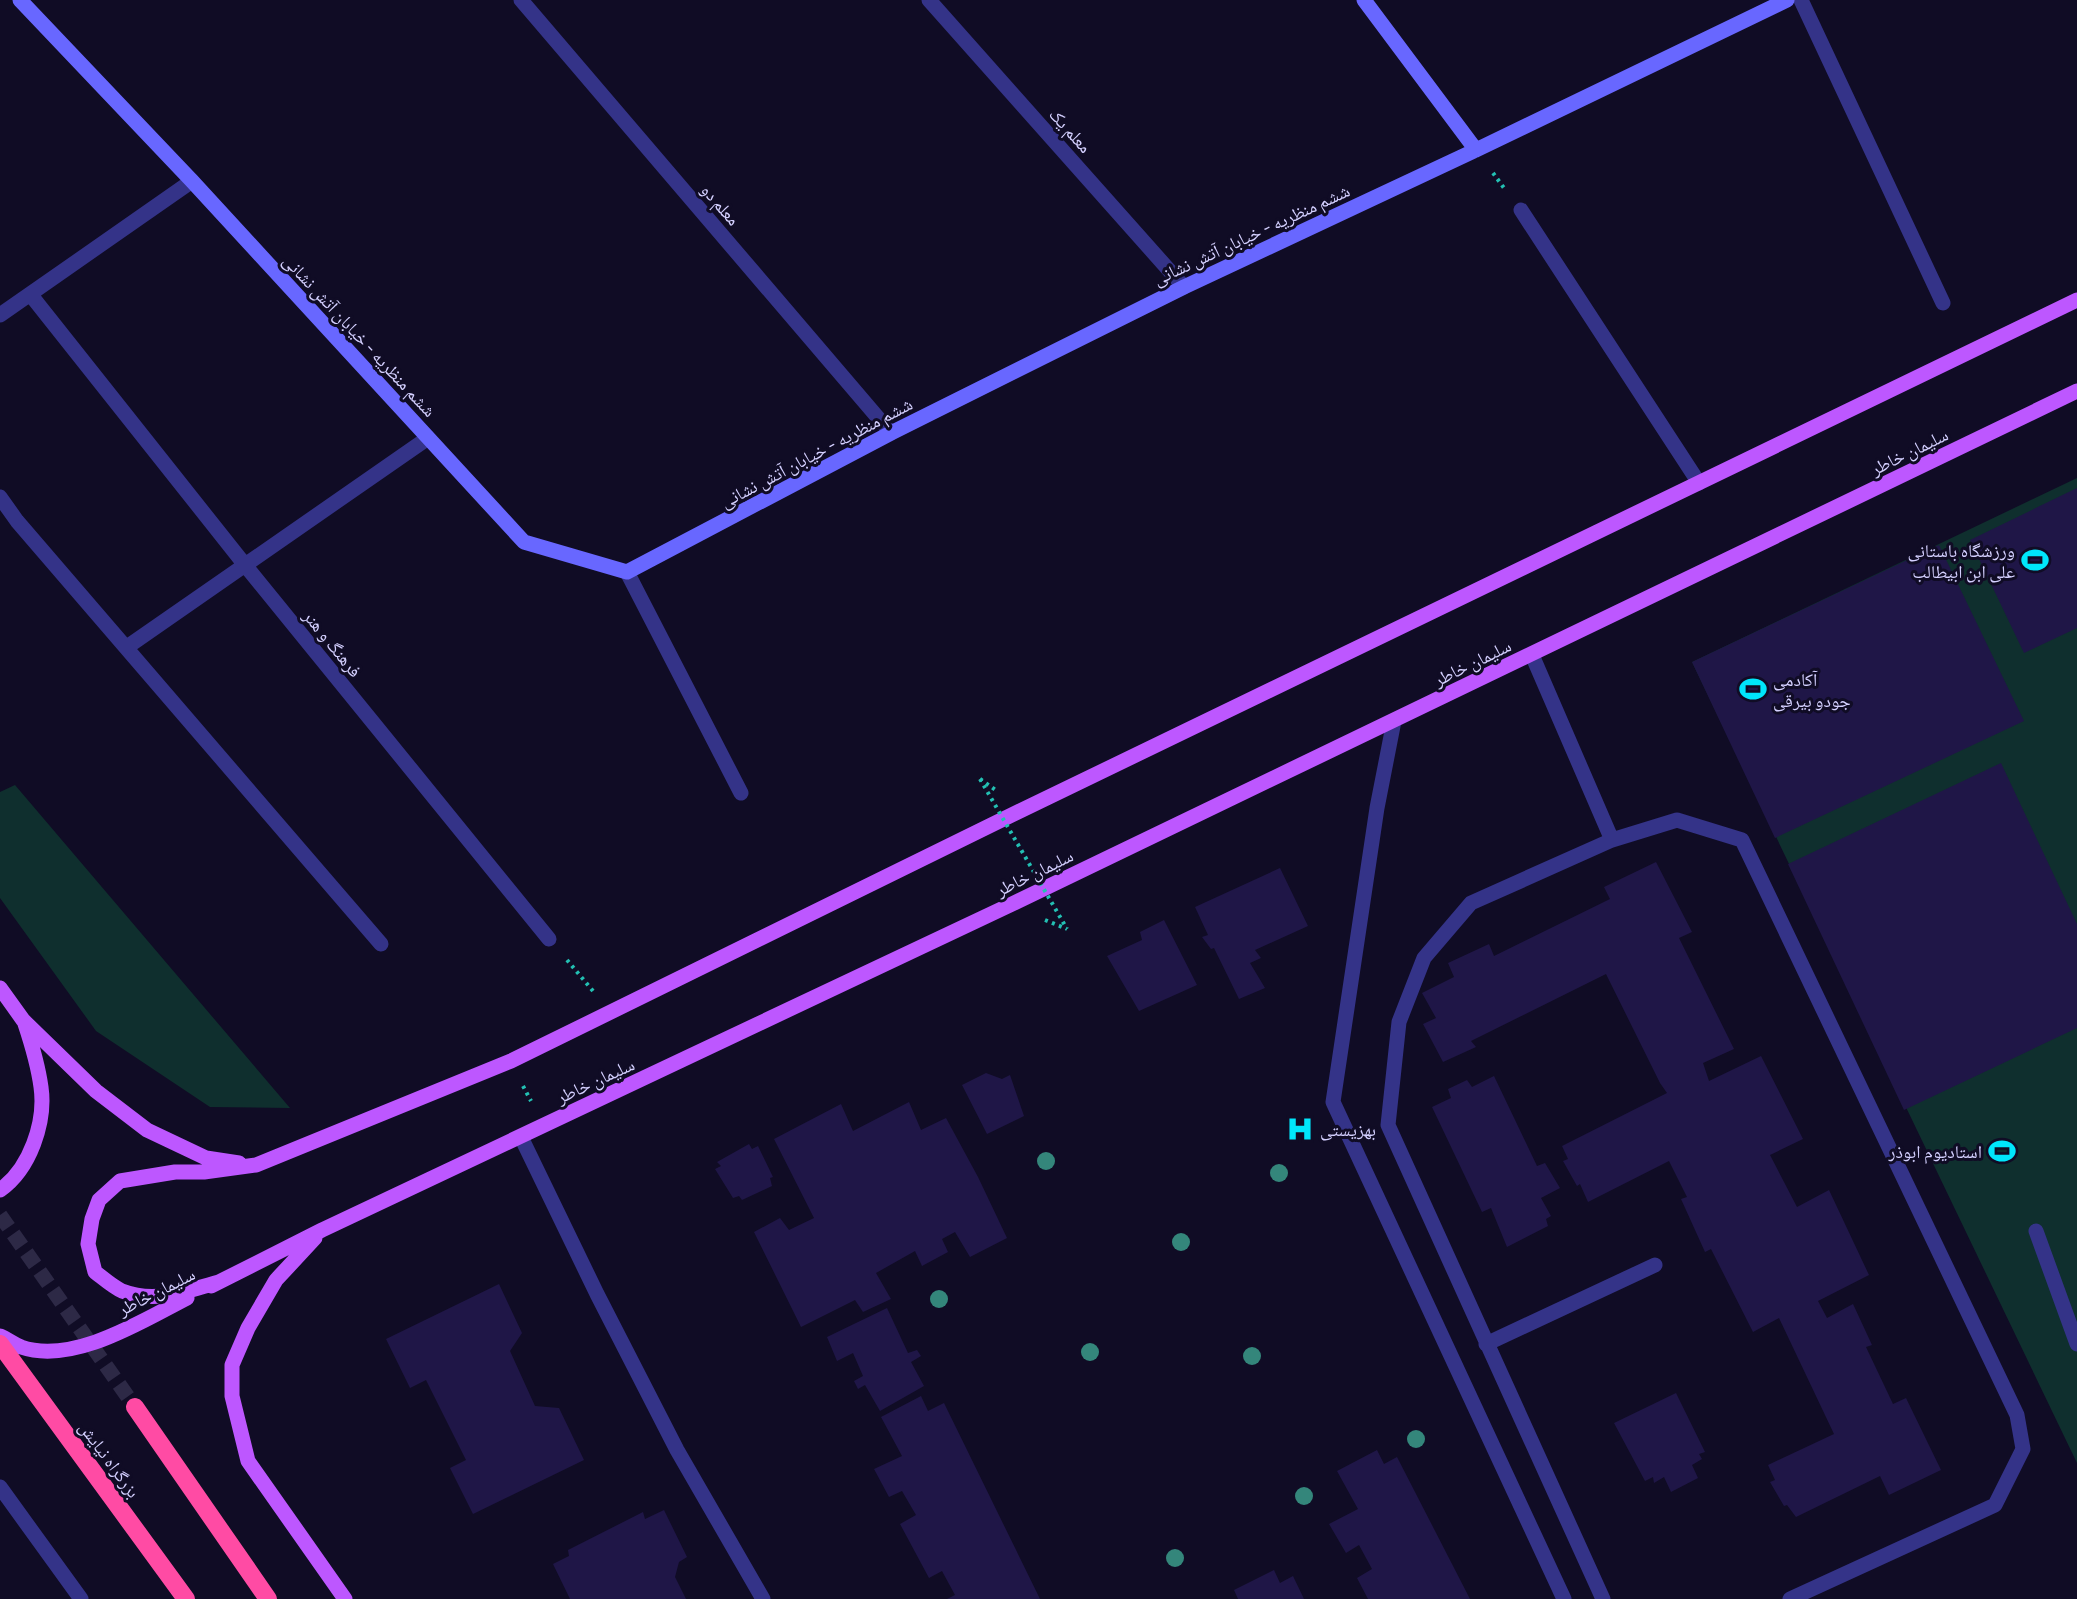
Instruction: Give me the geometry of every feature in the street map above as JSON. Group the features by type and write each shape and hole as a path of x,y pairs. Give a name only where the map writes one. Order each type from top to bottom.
{"highway":[{"name":"بزرگراه نیایش","path":"0,1344 184,1597"},
{"path":"135,1407 268,1599"}],"main road":[{"name":"ششم منظریه - خیابان آتش نشانی","path":"20,0 192,182 524,542 627,572 891,433 1184,286 1476,150 1787,0"},
{"path":"1364,0 1476,150"},
{"path":"219,1281 168,1296 147,1298 121,1290 95,1272 88,1244 92,1219 99,1200 120,1181 175,1172 204,1172 256,1165 511,1061 1033,805 2077,300"},
{"name":"سلیمان خاطر","path":"0,1336 21,1347 39,1350 77,1347 105,1340 322,1230 1394,722 2077,391"},
{"path":"0,988 23,1020 96,1091 147,1130 206,1158 256,1165"},
{"path":"0,1190 16,1175 26,1160 34,1141 40,1114 40,1081 32,1044 23,1020"},
{"path":"322,1230 276,1280 249,1328 232,1365 232,1396 248,1461 345,1599"}],"street":[{"name":"معلم دو","path":"521,0 891,433"},
{"name":"معلم یک","path":"929,0 1184,286"},
{"path":"1801,0 1943,303"},
{"path":"0,315 192,182"},
{"path":"1521,210 1699,483"},
{"name":"فرهنگ و هنر","path":"30,294 245,565 549,939"},
{"path":"127,647 428,438"},
{"path":"0,497 17,521 381,944"},
{"path":"627,572 741,793"},
{"path":"1532,655 1612,840"},
{"path":"1394,722 1377,807 1333,1102 1564,1599"},
{"path":"1603,1599 1388,1125 1399,1022 1424,957 1471,903 1612,840 1677,820 1742,840 2017,1415 2023,1449 1995,1505 1790,1599"},
{"path":"521,1137 597,1294 677,1450 763,1599"},
{"path":"2036,1231 2077,1344"},
{"path":"1486,1344 1654,1265"},
{"path":"0,1486 81,1599"}],"path":[{"path":"1476,150 1521,210"},
{"path":"980,779 1067,929"},
{"path":"549,939 612,1012"},
{"path":"511,1061 543,1126"}],"green space":[{"name":"استادیوم ابوذر","path":"2077,478 2077,1463 1692,662"},
{"path":"15,785 290,1108 210,1107 96,1031 0,898 0,792"}],"building":[{"path":"2077,488 2077,628 2024,653 1970,540"},
{"path":"1939,545 2024,721 1775,838 1692,662"},
{"path":"2001,763 2077,924 2077,1028 1904,1110 1788,864"},
{"path":"1656,862 1692,932 1679,938 1734,1049 1703,1063 1709,1081 1761,1056 1803,1139 1770,1155 1797,1207 1829,1190 1869,1275 1818,1301 1827,1318 1853,1304 1872,1345 1866,1347 1893,1404 1906,1398 1941,1470 1889,1495 1880,1476 1796,1517 1787,1505 1784,1506 1770,1482 1775,1480 1768,1465 1834,1434 1779,1318 1753,1332 1711,1249 1705,1252 1681,1199 1687,1197 1669,1161 1588,1202 1580,1184 1577,1186 1563,1161 1568,1159 1562,1146 1667,1093 1606,974 1471,1041 1476,1047 1443,1062 1423,1024 1436,1018 1422,993 1454,977 1448,963 1489,944 1494,956 1610,899 1604,887"},
{"path":"1280,868 1308,926 1255,950 1261,958 1250,963 1265,988 1239,999 1214,948 1211,949 1202,937 1208,935 1195,907"},
{"path":"1164,920 1197,985 1139,1011 1107,956 1142,940 1140,932"},
{"path":"986,1073 1002,1079 1010,1075 1024,1116 987,1134 962,1085"},
{"path":"1494,1076 1537,1166 1545,1163 1560,1188 1541,1198 1551,1216 1546,1219 1548,1226 1507,1247 1491,1208 1482,1212 1432,1107 1451,1098 1448,1089 1467,1080 1472,1087"},
{"path":"909,1102 921,1130 946,1118 1007,1238 970,1257 955,1232 942,1239 948,1252 922,1266 915,1251 876,1273 891,1299 863,1312 855,1300 801,1327 754,1232 780,1218 789,1230 814,1218 774,1139 841,1104 853,1131"},
{"path":"749,1144 752,1149 758,1146 773,1177 770,1178 772,1186 742,1200 739,1196 733,1198 715,1169 721,1166 717,1162"},
{"path":"499,1284 522,1333 510,1351 535,1406 559,1408 584,1460 473,1514 450,1468 466,1460 426,1380 410,1388 386,1339"},
{"path":"887,1308 908,1353 917,1350 921,1356 911,1362 924,1386 880,1411 865,1385 858,1389 854,1381 863,1376 853,1353 837,1361 827,1337"},
{"path":"1676,1393 1705,1452 1699,1454 1702,1459 1692,1465 1698,1478 1671,1492 1664,1477 1654,1483 1653,1477 1645,1481 1614,1423"},
{"path":"921,1396 928,1411 944,1403 1040,1599 947,1599 955,1595 942,1571 929,1578 900,1524 916,1515 902,1491 889,1497 874,1469 902,1456 881,1417"},
{"path":"1377,1450 1384,1464 1397,1457 1470,1599 1368,1599 1357,1578 1372,1569 1359,1545 1346,1553 1329,1524 1358,1509 1337,1471"},
{"path":"664,1510 687,1557 679,1562 675,1577 686,1599 570,1599 553,1564 569,1556 568,1550 643,1512 645,1519"},
{"path":"1274,1570 1280,1583 1293,1576 1304,1599 1238,1599 1234,1590"}],"tunnel":[{"path":"0,1215 135,1407"}],"place":[{"name":"ورزشگاه باستانی علی ابن ابیطالب","path":"2035,560"},
{"name":"آکادمی جودو بیرقی","path":"1753,689"},
{"name":"بهزیستی","path":"1300,1129"},
{"name":"استادیوم ابوذر","path":"2002,1151"}]}
